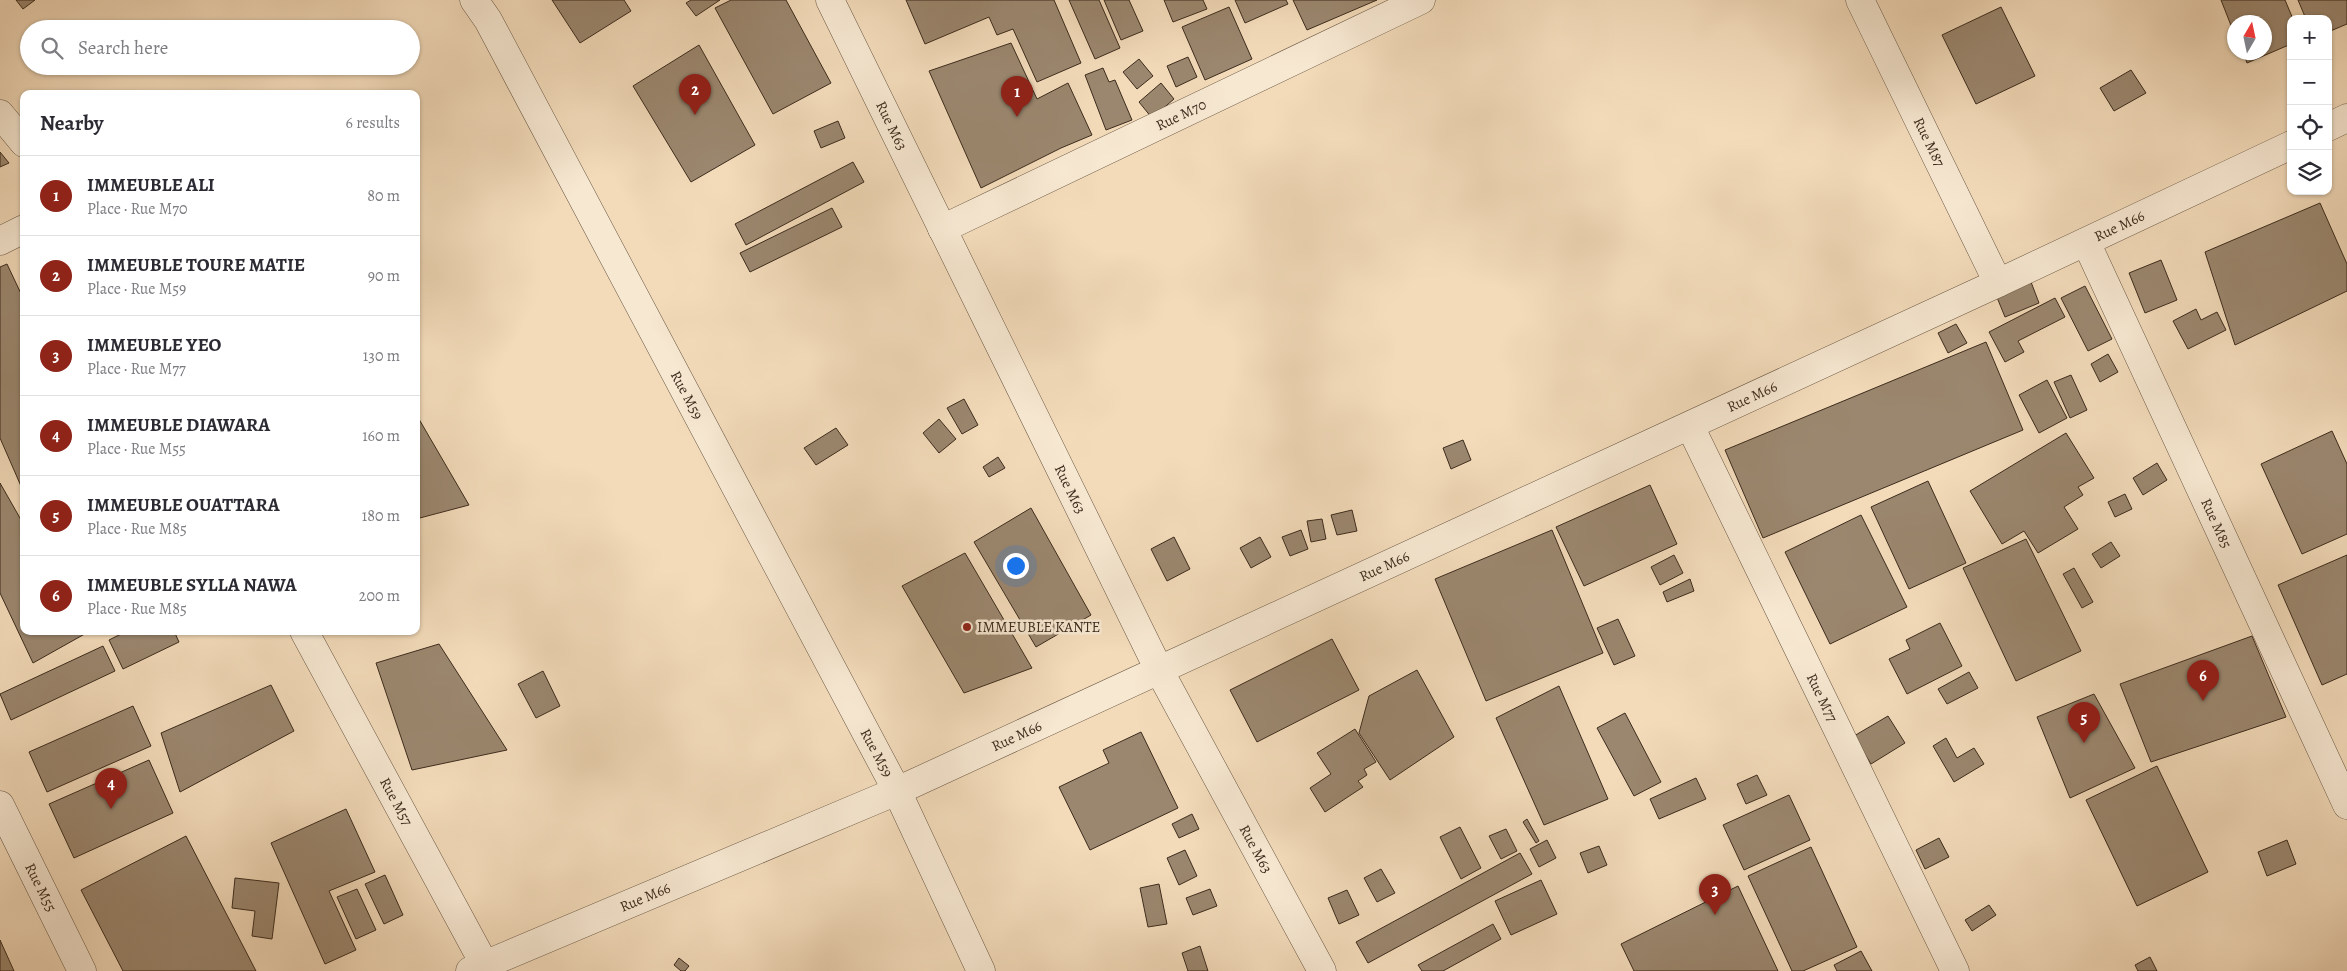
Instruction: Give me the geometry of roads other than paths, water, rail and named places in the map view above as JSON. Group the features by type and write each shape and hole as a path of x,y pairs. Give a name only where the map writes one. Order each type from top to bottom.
{"street":[{"name":"Rue M59","path":"474,0 488,20 898,791 981,971"},
{"name":"Rue M63","path":"830,0 1159,670 1322,971"},
{"name":"Rue M70","path":"942,229 1421,0"},
{"name":"Rue M87","path":"1860,0 1998,283"},
{"path":"0,114 20,138"},
{"path":"2332,125 2347,118"},
{"name":"Rue M66","path":"481,969 898,791 1690,426 2287,147"},
{"path":"0,241 20,231"},
{"name":"Rue M85","path":"2086,242 2347,804"},
{"name":"Rue M77","path":"1690,426 1955,971"},
{"name":"Rue M57","path":"306,635 481,969"},
{"name":"Rue M55","path":"0,804 82,971"}],"place":[{"name":"IMMEUBLE TOURE MATIE","path":"695,115"},
{"name":"IMMEUBLE ALI","path":"1017,117"},
{"name":"IMMEUBLE KANTE","path":"967,627"},
{"name":"IMMEUBLE SYLLA NAWA","path":"2203,701"},
{"name":"IMMEUBLE OUATTARA","path":"2084,743"},
{"name":"IMMEUBLE DIAWARA","path":"111,809"},
{"name":"IMMEUBLE YEO","path":"1715,915"}]}
